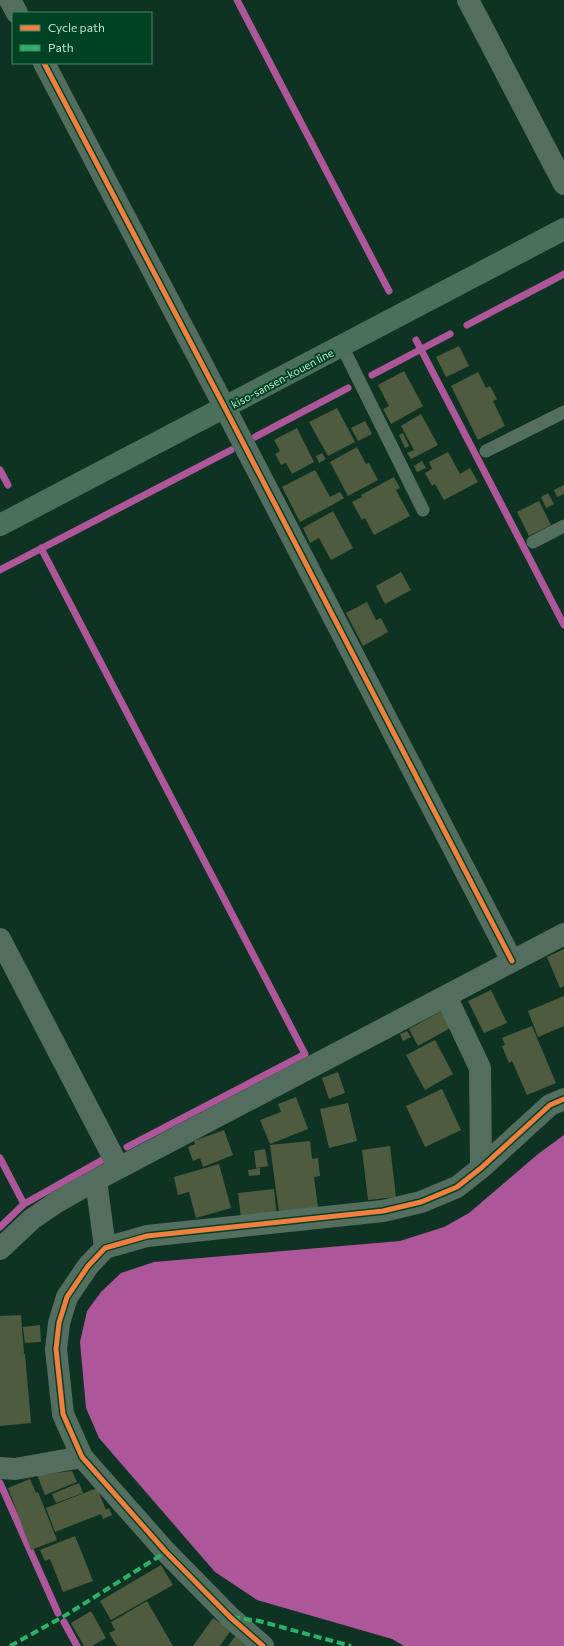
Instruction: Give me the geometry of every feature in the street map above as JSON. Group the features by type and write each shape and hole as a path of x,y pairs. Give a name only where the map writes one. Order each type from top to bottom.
{"main road":[{"name":"kiso-sansen-kouen line","path":"0,525 564,230"}],"street":[{"path":"10,0 16,12"},
{"path":"468,0 564,184"},
{"path":"45,64 512,961"},
{"path":"0,1249 32,1219 57,1202 96,1180 564,934"},
{"path":"0,939 119,1168"},
{"path":"446,996 480,1068 481,1168"},
{"path":"263,1646 230,1617 166,1552 82,1457 63,1414 56,1349 59,1323 67,1297 88,1266 105,1248 147,1236 383,1211 421,1202 457,1186 481,1168 550,1105 564,1099"},
{"path":"96,1180 105,1248"},
{"path":"0,1468 15,1469 82,1457"}],"lane":[{"path":"342,346 423,510"},
{"path":"486,452 564,412"},
{"path":"533,542 564,526"}],"shaded area":[{"path":"564,1135 564,1646 404,1646 392,1639 257,1600 215,1572 99,1438 86,1408 80,1342 87,1311 101,1292 121,1273 154,1262 400,1241 444,1227 469,1213 538,1154"}],"building":[{"path":"459,346 469,366 446,377 436,357"},
{"path":"404,371 423,406 391,424 383,409 389,406 378,385"},
{"path":"478,372 486,388 490,386 497,399 493,401 505,426 478,440 451,386"},
{"path":"337,408 355,442 328,456 309,422"},
{"path":"421,414 438,445 411,459 407,453 414,450 401,426"},
{"path":"365,421 372,434 358,441 351,428"},
{"path":"297,428 314,462 292,474 286,463 281,465 275,454 280,451 274,440"},
{"path":"403,433 409,446 405,448 399,435"},
{"path":"357,447 366,464 369,463 378,480 348,496 330,462"},
{"path":"448,452 460,474 470,468 478,482 444,500 435,484 432,486 425,473 432,469 429,462"},
{"path":"322,453 326,459 319,463 316,456"},
{"path":"422,461 426,468 417,472 414,466"},
{"path":"315,470 334,504 300,522 282,487"},
{"path":"394,477 400,488 396,490 410,516 374,535 365,518 362,520 352,502 362,497 361,495"},
{"path":"564,485 564,494 557,497 554,490"},
{"path":"340,492 344,498 334,504 330,497"},
{"path":"548,493 554,504 546,508 541,497"},
{"path":"539,501 551,525 529,536 517,512"},
{"path":"333,511 353,548 331,560 319,538 310,543 303,528"},
{"path":"401,572 411,590 385,604 376,586"},
{"path":"367,602 376,620 381,618 388,632 363,646 346,613"},
{"path":"564,949 564,986 560,988 547,957"},
{"path":"491,990 507,1023 484,1033 468,1001"},
{"path":"564,996 564,1026 538,1037 528,1011"},
{"path":"445,1009 454,1026 418,1046 409,1029"},
{"path":"532,1026 556,1083 527,1095 512,1061 509,1063 502,1046 505,1045 502,1038"},
{"path":"407,1031 411,1037 403,1041 400,1034"},
{"path":"435,1040 453,1074 425,1090 406,1055"},
{"path":"338,1072 345,1093 329,1099 322,1078"},
{"path":"442,1089 461,1130 425,1147 406,1106"},
{"path":"296,1097 308,1129 270,1144 260,1120 281,1112 278,1104"},
{"path":"348,1103 357,1141 329,1148 320,1109"},
{"path":"224,1130 233,1155 203,1167 200,1158 193,1161 188,1147 195,1144 194,1141"},
{"path":"310,1141 312,1159 318,1158 320,1176 314,1177 318,1208 279,1213 270,1145"},
{"path":"390,1146 396,1197 368,1200 362,1150"},
{"path":"265,1149 268,1166 256,1168 254,1151"},
{"path":"219,1164 231,1208 196,1218 189,1192 178,1195 174,1177"},
{"path":"260,1168 260,1175 249,1176 248,1170"},
{"path":"274,1189 277,1217 241,1218 238,1193"},
{"path":"21,1315 24,1354 16,1355 25,1354 31,1423 0,1426 0,1316"},
{"path":"40,1325 41,1342 25,1343 23,1327"},
{"path":"72,1471 77,1482 45,1495 37,1475"},
{"path":"30,1479 36,1493 38,1492 57,1540 31,1550 8,1488"},
{"path":"79,1483 83,1493 56,1503 52,1494"},
{"path":"97,1488 106,1510 109,1508 112,1515 103,1519 101,1514 55,1532 46,1508"},
{"path":"75,1536 93,1581 63,1592 50,1559 45,1561 40,1550"},
{"path":"161,1565 173,1585 111,1620 100,1601"},
{"path":"147,1601 173,1646 117,1646 109,1633 115,1630 111,1622"},
{"path":"91,1611 106,1638 92,1646 84,1646 71,1623"},
{"path":"213,1618 231,1630 220,1646 193,1646"},
{"path":"236,1635 251,1646 228,1646"}],"waterway":[{"path":"237,0 389,291"},
{"path":"467,325 564,274"},
{"path":"372,375 450,334"},
{"path":"416,340 564,625"},
{"path":"255,437 348,388"},
{"path":"0,570 231,450"},
{"path":"0,470 8,485"},
{"path":"41,548 305,1054 127,1147"},
{"path":"0,1158 24,1204"},
{"path":"0,1227 24,1204 104,1159"},
{"path":"0,1483 58,1613"},
{"path":"64,1622 77,1646"}],"marked path":[{"path":"10,1646 66,1615 166,1552"},
{"path":"232,1617 259,1621 351,1646"}],"cycle path":[{"path":"45,64 512,961"},
{"path":"263,1646 230,1617 166,1552 82,1457 63,1414 56,1349 59,1323 67,1297 88,1266 105,1248 147,1236 383,1211 421,1202 457,1187 481,1168 550,1105 564,1099"}]}
